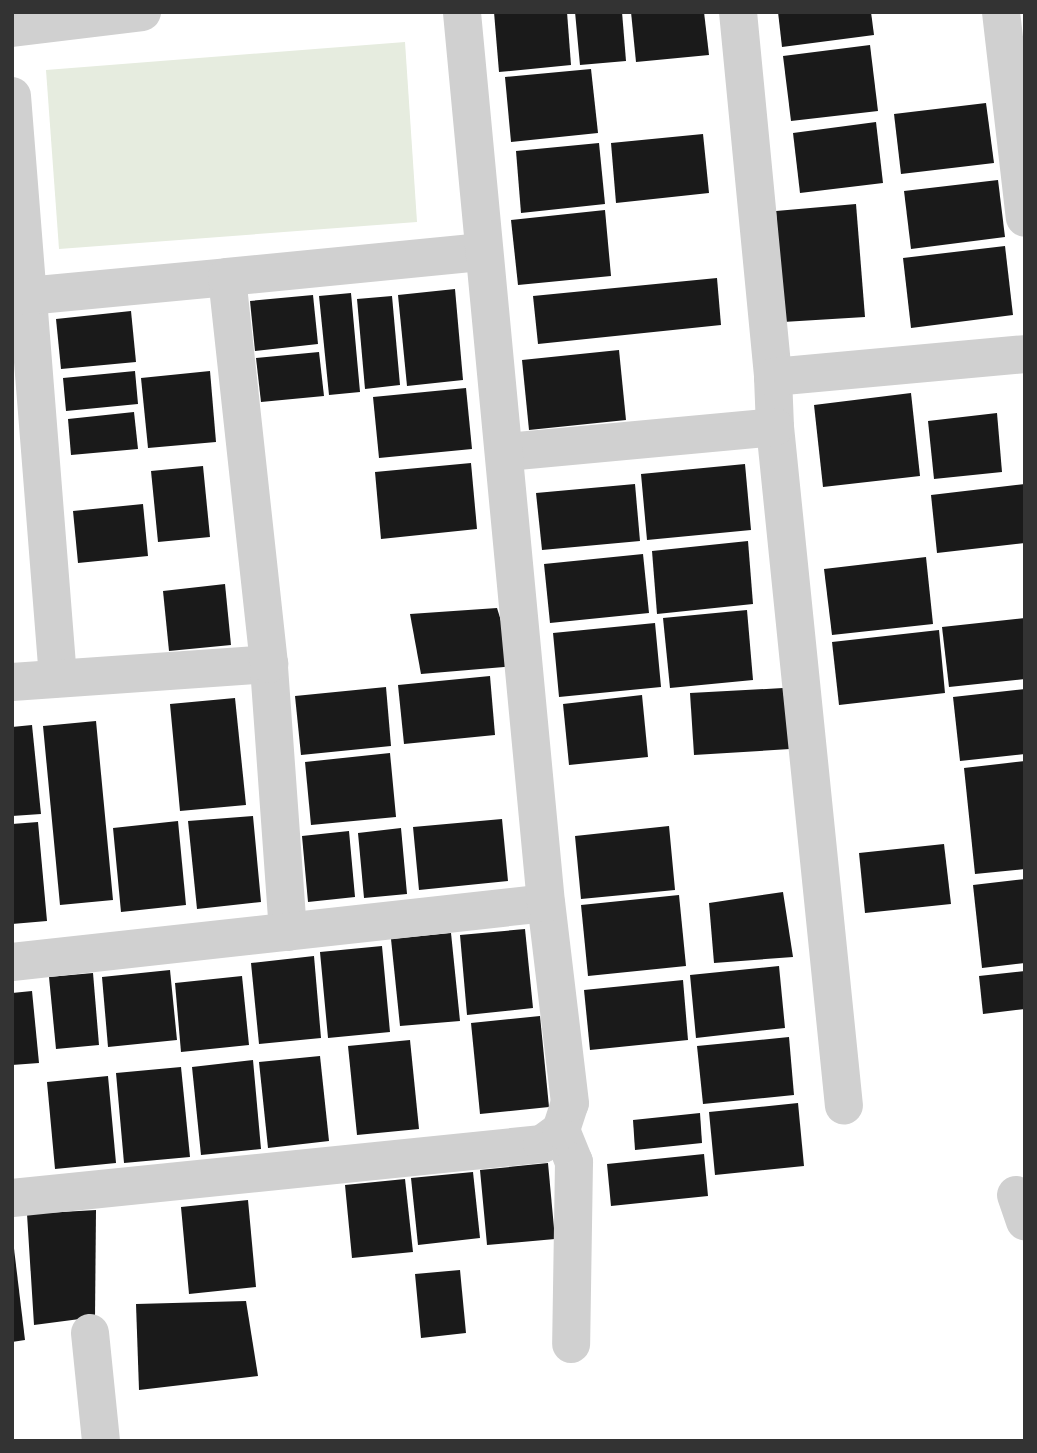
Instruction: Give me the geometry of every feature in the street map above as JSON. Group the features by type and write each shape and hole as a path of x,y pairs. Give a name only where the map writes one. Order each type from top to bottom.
{"street":[{"path":"12,28 142,12"},
{"path":"12,1198 542,1144 561,1130 570,1103 546,903 506,452 483,252 462,12"},
{"path":"738,12 774,377 775,427 844,1106"},
{"path":"1001,12 1025,218"},
{"path":"12,96 58,678"},
{"path":"27,296 483,252"},
{"path":"227,277 269,664 288,932"},
{"path":"774,377 1025,354"},
{"path":"506,452 775,427"},
{"path":"12,682 269,664"},
{"path":"12,962 546,903"},
{"path":"561,1130 573,1161 571,1344"},
{"path":"90,1334 101,1441"}],"shaded area":[{"path":"405,42 417,222 59,249 46,70"}],"building":[{"path":"494,12 567,12 571,65 499,72"},
{"path":"575,12 622,12 626,61 580,65"},
{"path":"631,12 704,12 709,55 636,62"},
{"path":"778,12 871,12 874,35 782,47"},
{"path":"870,45 878,111 791,121 783,56"},
{"path":"591,69 598,133 511,142 505,77"},
{"path":"986,103 994,163 901,174 894,114"},
{"path":"876,122 883,183 800,193 793,133"},
{"path":"703,134 709,193 616,203 611,143"},
{"path":"599,143 605,204 521,213 516,151"},
{"path":"998,180 1005,237 911,249 904,191"},
{"path":"856,204 865,317 783,322 776,211"},
{"path":"605,210 611,276 518,285 511,220"},
{"path":"1005,246 1013,315 911,328 903,258"},
{"path":"717,278 721,325 538,344 533,296"},
{"path":"455,289 463,380 407,386 398,295"},
{"path":"351,293 360,392 329,395 319,296"},
{"path":"313,295 318,344 255,351 250,301"},
{"path":"392,296 400,385 365,389 357,299"},
{"path":"131,311 136,362 61,369 56,319"},
{"path":"619,350 626,420 529,430 522,360"},
{"path":"319,352 324,396 261,402 256,358"},
{"path":"135,371 138,404 66,411 63,378"},
{"path":"210,371 216,442 148,448 141,378"},
{"path":"466,388 472,449 379,458 373,397"},
{"path":"911,393 920,476 823,487 814,405"},
{"path":"134,412 138,449 71,455 68,419"},
{"path":"997,413 1002,472 934,479 928,421"},
{"path":"471,463 477,529 381,539 375,472"},
{"path":"745,464 751,530 647,540 641,474"},
{"path":"203,466 210,537 158,542 151,471"},
{"path":"635,484 640,541 542,550 536,493"},
{"path":"1025,484 1025,543 937,553 931,495"},
{"path":"143,504 148,556 78,563 73,511"},
{"path":"748,541 753,604 657,614 652,551"},
{"path":"643,554 649,613 550,623 544,564"},
{"path":"926,557 933,624 832,635 824,569"},
{"path":"225,584 231,645 169,651 163,591"},
{"path":"497,608 515,666 421,674 410,614"},
{"path":"747,610 753,680 670,688 663,618"},
{"path":"1025,618 1025,679 949,687 942,627"},
{"path":"655,623 661,687 559,697 553,633"},
{"path":"939,630 945,693 839,705 832,642"},
{"path":"490,676 495,735 404,744 398,685"},
{"path":"386,687 391,746 301,755 295,696"},
{"path":"783,688 790,749 694,755 690,693"},
{"path":"1025,689 1025,754 960,761 953,697"},
{"path":"642,695 648,757 569,765 563,704"},
{"path":"235,698 246,805 180,811 170,704"},
{"path":"96,721 113,900 60,905 43,726"},
{"path":"32,725 41,814 12,816 12,727"},
{"path":"390,753 396,817 311,825 305,762"},
{"path":"1025,761 1025,869 975,874 964,768"},
{"path":"253,816 261,902 197,909 188,821"},
{"path":"502,819 508,881 419,890 413,827"},
{"path":"178,821 186,905 121,912 113,828"},
{"path":"38,822 47,921 12,924 12,824"},
{"path":"669,826 675,890 581,899 575,836"},
{"path":"401,828 407,894 364,898 358,833"},
{"path":"349,831 355,897 308,902 302,836"},
{"path":"944,844 951,904 865,913 859,853"},
{"path":"1025,879 1025,963 982,968 973,885"},
{"path":"783,892 793,957 714,963 709,903"},
{"path":"679,895 686,966 588,976 581,905"},
{"path":"525,929 533,1008 467,1015 460,935"},
{"path":"451,933 460,1021 400,1026 391,939"},
{"path":"382,946 390,1032 328,1038 320,952"},
{"path":"314,956 321,1038 259,1044 251,963"},
{"path":"779,966 785,1028 696,1038 690,975"},
{"path":"170,970 177,1040 108,1047 102,977"},
{"path":"1025,971 1025,1009 983,1014 979,976"},
{"path":"93,973 99,1045 56,1049 49,977"},
{"path":"242,976 249,1045 181,1052 175,983"},
{"path":"683,980 688,1040 590,1050 584,990"},
{"path":"32,991 39,1063 12,1065 12,993"},
{"path":"540,1016 549,1107 480,1114 471,1023"},
{"path":"789,1037 794,1095 703,1104 697,1046"},
{"path":"410,1040 419,1129 357,1135 348,1046"},
{"path":"320,1056 329,1141 268,1148 259,1062"},
{"path":"253,1060 261,1149 201,1155 192,1067"},
{"path":"181,1067 190,1157 124,1163 116,1073"},
{"path":"108,1076 116,1163 55,1169 47,1082"},
{"path":"798,1103 804,1166 715,1175 709,1112"},
{"path":"700,1113 702,1143 635,1150 633,1120"},
{"path":"704,1154 708,1196 611,1206 607,1164"},
{"path":"548,1163 555,1239 487,1245 480,1170"},
{"path":"473,1172 480,1238 418,1245 411,1178"},
{"path":"405,1179 413,1252 352,1258 345,1185"},
{"path":"248,1200 256,1287 189,1294 181,1207"},
{"path":"96,1210 95,1317 34,1325 27,1214"},
{"path":"12,1232 25,1340 12,1342"},
{"path":"460,1270 466,1333 421,1338 415,1274"},
{"path":"246,1301 258,1376 139,1390 136,1304"}]}
